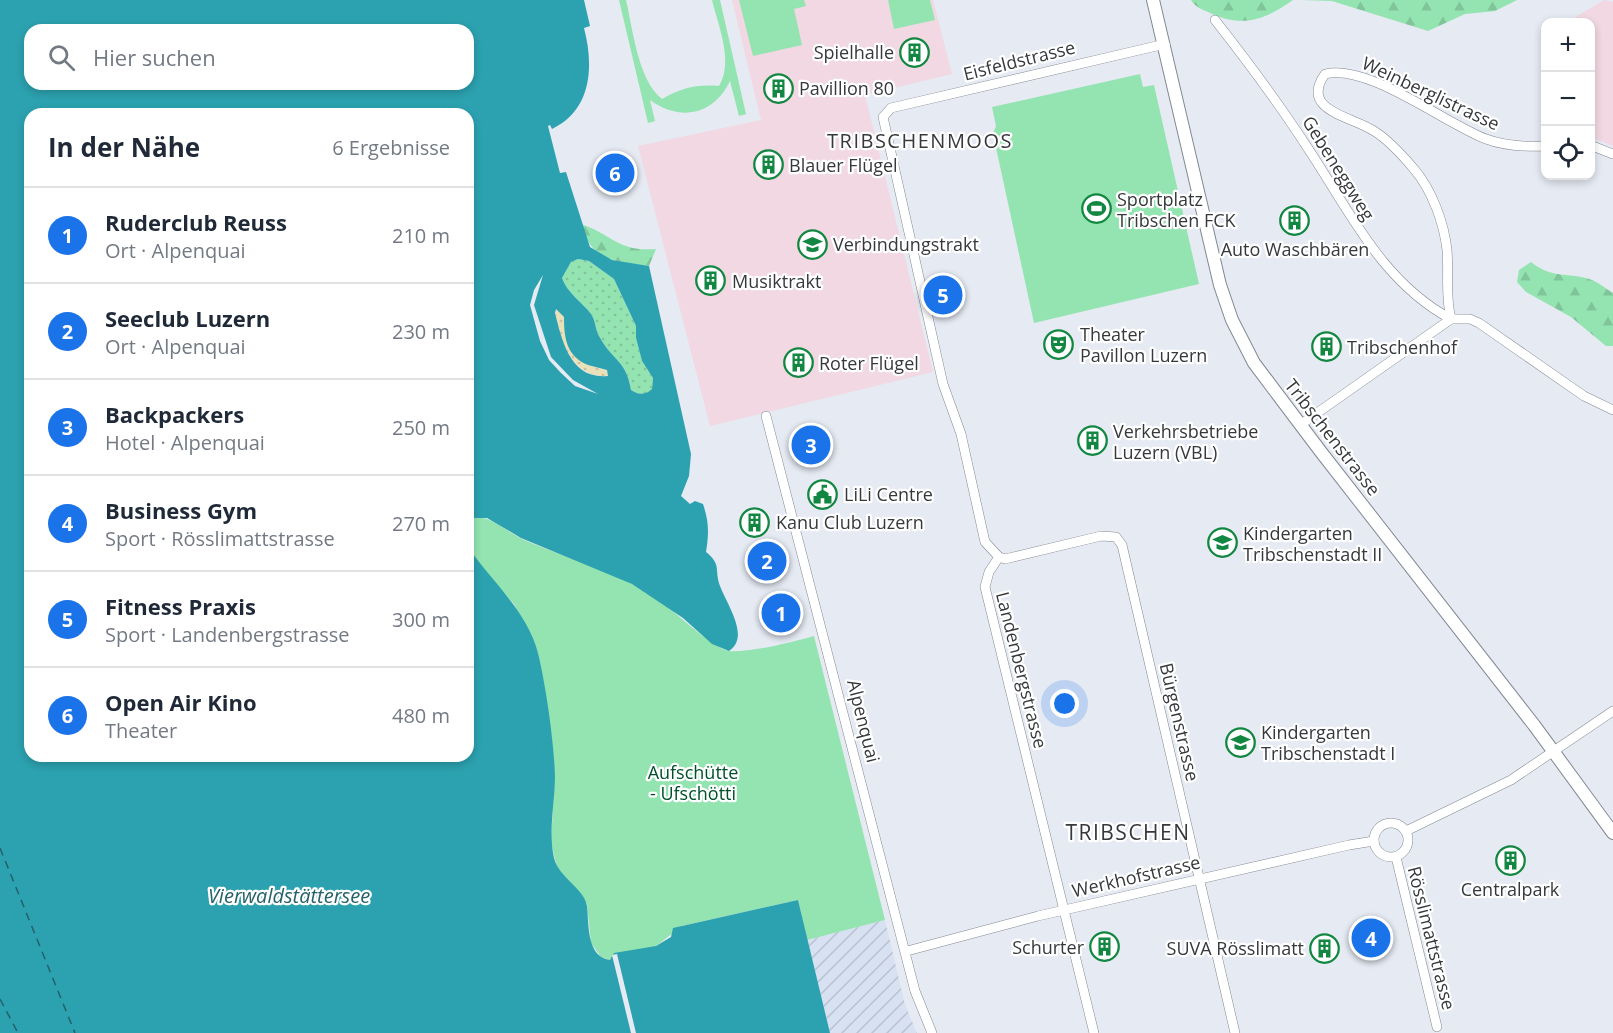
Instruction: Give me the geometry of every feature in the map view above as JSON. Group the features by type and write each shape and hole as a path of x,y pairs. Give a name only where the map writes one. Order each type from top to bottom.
{"street":[{"name":"Tribschenstrasse","path":"1153,0 1220,285 1232,320 1248,354 1613,832"},
{"name":"Gebeneggweg","path":"1215,20 1276,99 1381,262 1434,309 1451,319"},
{"name":"Eisfeldstrasse","path":"999,557 985,542 961,434 943,384 883,121 884,114 891,108 1165,44"},
{"name":"Weinberglistrasse","path":"1451,319 1444,228 1422,181 1375,131 1329,110 1320,102 1317,93 1319,82 1325,74 1346,72 1407,97 1487,139 1502,144 1541,146"},
{"path":"1595,147 1613,154"},
{"path":"1300,425 1451,319 1470,319 1479,323 1584,396 1613,410"},
{"name":"Alpenquai","path":"766,416 907,951 915,991 932,1033"},
{"name":"Bürgenstrasse","path":"999,557 1005,559 1101,536 1116,537 1122,545 1235,1033"},
{"name":"Landenbergstrasse","path":"999,557 988,572 985,587 1062,910 1094,1033"},
{"path":"1406,831 1511,780 1613,711"},
{"path":"1387,823 1398,824 1406,831 1407,846 1396,856 1381,854 1374,842 1377,830 1387,823"},
{"name":"Werkhofstrasse","path":"907,951 1062,910 1374,842"},
{"name":"Rösslimattstrasse","path":"1396,856 1437,1027"}],"shaded area":[{"path":"732,0 933,0 952,74 865,95 933,372 710,426 638,146 761,120"},
{"path":"1604,0 1613,2 1613,146 1595,139 1595,18 1574,18"},
{"path":"885,920 905,1005 917,1033 830,1033 807,940"}],"green space":[{"path":"619,0 626,0 642,67 647,80 662,99 689,88 719,86 725,66 725,55 712,0 720,0 746,114 739,116 730,81 715,101 695,112 673,111 650,100 655,121 648,123"},
{"path":"739,0 804,0 806,6 794,9 802,45 753,56"},
{"path":"888,0 930,0 935,20 894,29"},
{"path":"1191,0 1293,0 1273,13 1243,21 1222,18 1197,7"},
{"path":"1302,0 1517,0 1495,11 1465,14 1428,31 1332,1"},
{"name":"Sportplatz Tribschen FCK","path":"1140,74 1143,87 1154,85 1199,284 1034,323 993,134 996,126 992,107"},
{"path":"581,224 633,248 656,249 649,266 615,261 598,253 591,246"},
{"path":"578,259 589,261 614,279 636,326 636,338 642,361 653,378 652,389 647,392 639,393 631,390 626,372 604,345 591,314 564,283 562,278 571,262"},
{"path":"1531,262 1546,271 1592,280 1613,293 1613,346 1606,346 1571,317 1526,292 1517,282 1519,270"},
{"name":"Aufschütte - Ufschötti","path":"474,517 484,518 522,539 637,586 660,601 712,643 729,651 759,649 814,636 885,920 807,940 798,900 682,926 656,946 610,960 601,957 591,943 587,904 560,873 551,841 555,776 551,732 538,653 514,604 489,577 474,556"}],"sand":[{"path":"556,309 562,314 591,366 607,370 608,376 598,376 582,369 570,356 562,340"}],"water":[{"name":"Vierwaldstättersee","path":"0,0 584,0 590,26 584,28 589,57 587,86 575,111 552,129 550,125 548,126 560,173 566,172 590,247 612,260 649,266 691,454 689,476 681,496 690,504 695,501 703,504 708,528 706,552 716,564 718,580 735,620 738,637 735,645 729,651 712,644 683,618 632,584 521,538 487,518 474,518 474,108 24,108 24,762 474,762 474,556 517,610 533,638 538,653 549,714 554,762 552,848 557,865 585,900 590,938 597,953 602,958 610,960 614,953 656,946 671,937 673,928 798,900 830,1033 0,1033","holes":["578,259 589,261 614,279 636,326 636,338 642,361 653,378 650,391 642,394 631,390 626,372 604,345 591,314 564,283 562,278 571,262","556,309 564,317 566,339 575,357 588,365 607,370 608,376 595,376 576,365 561,335"]}],"pier":[{"path":"543,275 534,305 551,357 573,380 598,394 575,386 549,360 540,341 530,305 534,290"},
{"path":"617,954 636,1033 631,1033 612,955"}],"ferry route":[{"path":"0,848 75,1033"},
{"path":"0,999 18,1033"}],"place":[{"name":"Spielhalle","path":"915,52"},
{"name":"Pavillion 80","path":"778,88"},
{"name":"Blauer Flügel","path":"768,165"},
{"name":"Open Air Kino","path":"615,173"},
{"name":"Sportplatz Tribschen FCK","path":"1096,209"},
{"name":"Auto Waschbären","path":"1295,220"},
{"name":"Verbindungstrakt","path":"812,244"},
{"name":"Musiktrakt","path":"711,281"},
{"name":"Fitness Praxis","path":"943,295"},
{"name":"Theater Pavillon Luzern","path":"1059,344"},
{"name":"Tribschenhof","path":"1326,347"},
{"name":"Roter Flügel","path":"798,363"},
{"name":"Verkehrsbetriebe Luzern (VBL)","path":"1092,441"},
{"name":"Backpackers","path":"811,445"},
{"name":"LiLi Centre","path":"823,494"},
{"name":"Kanu Club Luzern","path":"755,522"},
{"name":"Kindergarten Tribschenstadt II","path":"1222,543"},
{"name":"Seeclub Luzern","path":"767,561"},
{"name":"Ruderclub Reuss","path":"781,613"},
{"name":"Kindergarten Tribschenstadt I","path":"1240,742"},
{"name":"Centralpark","path":"1510,860"},
{"name":"Business Gym","path":"1371,938"},
{"name":"Schurter","path":"1105,947"},
{"name":"SUVA Rösslimatt","path":"1325,948"}],"district":[{"name":"TRIBSCHENMOOS","path":"920,140"},
{"name":"TRIBSCHEN","path":"1128,832"}]}
